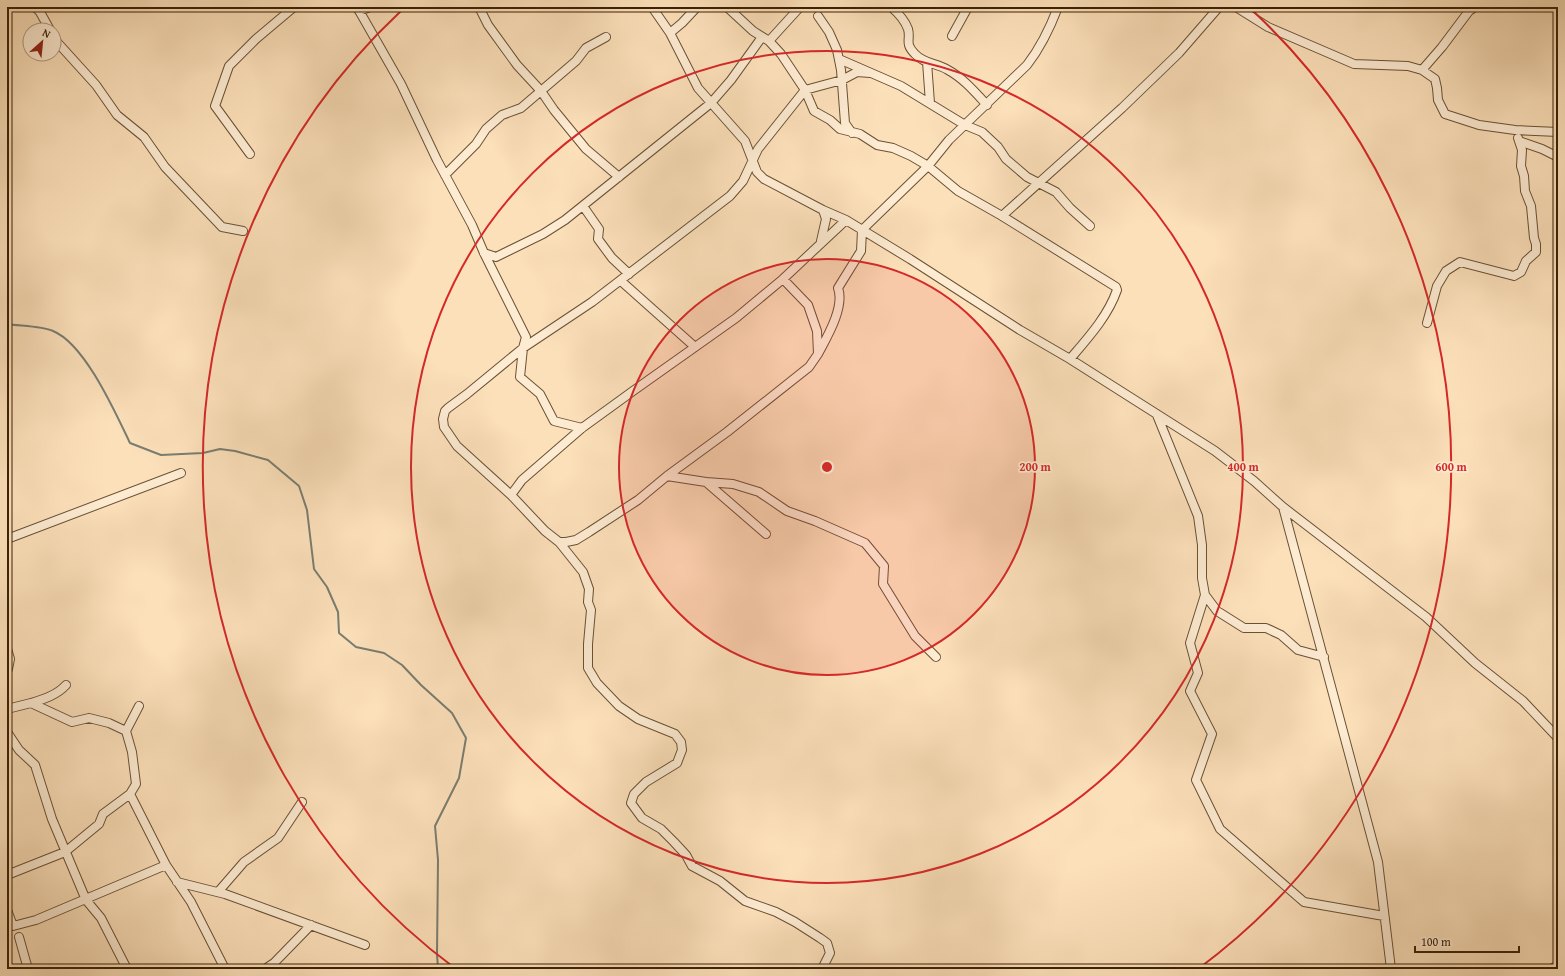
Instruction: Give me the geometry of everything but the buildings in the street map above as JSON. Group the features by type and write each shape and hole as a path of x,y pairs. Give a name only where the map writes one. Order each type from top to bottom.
{"street":[{"path":"45,22 37,10 47,7"},
{"path":"250,154 215,106 218,95 229,66 256,39 294,7"},
{"path":"370,7 358,9 400,84 445,175 472,225 484,253 526,337 523,348 520,377 540,394 554,421 582,428"},
{"path":"479,7 488,25 517,66 541,91 554,110 586,149 619,177"},
{"path":"652,7 670,33 698,88 744,141 757,172 764,180 846,220 910,258 1020,330 1070,359 1215,450 1254,481 1283,507 1426,617 1475,662 1523,701 1558,738"},
{"path":"670,33 697,7"},
{"path":"727,7 753,31 766,39 781,54 805,90 814,112 830,120 840,129 860,134 877,145 902,151 928,166 958,192 1002,216 1116,287 1117,290 1115,297 1094,332 1070,359"},
{"path":"484,253 496,257 543,234 583,206 711,103 766,39 800,7"},
{"path":"890,7 897,13 908,28 908,44 916,55 927,62 940,66 955,74 987,104"},
{"path":"952,36 968,7"},
{"path":"559,542 576,540 638,500 809,367 829,334 837,311 840,296 838,288 861,251 862,230 928,166 943,146 964,125 1027,65 1044,41 1058,7"},
{"path":"1002,216 1122,108 1179,54 1219,7"},
{"path":"1236,7 1268,27 1354,64 1408,66 1422,70 1435,79 1438,100 1445,114 1479,125 1515,130 1558,132"},
{"path":"1422,70 1442,47 1469,11 1475,7"},
{"path":"818,16 829,32 838,58 842,80 846,123 852,133"},
{"path":"445,175 476,144 486,129 502,115 521,108 576,61 586,48 606,37"},
{"path":"62,47 96,85 117,115 144,137 165,167 222,227 243,231"},
{"path":"838,58 901,86 964,125 982,132 998,147 1006,159 1027,177 1056,192 1070,208 1090,226"},
{"path":"927,62 930,103"},
{"path":"822,969 830,953 827,943 795,922 776,912 745,901 720,881 692,866 686,855 674,842 661,829 642,818 631,803 634,794 646,782 677,764 682,750 681,742 675,734 638,719 619,706 597,683 588,668 588,644 591,610 588,602 589,589 582,572 559,542 545,531 511,495 457,446 444,427 442,419 448,408 523,348 621,281 730,196 743,181 758,149 805,90 842,80 857,72 870,73"},
{"path":"1427,323 1437,286 1446,272 1460,262 1514,276 1521,272 1526,261 1536,252 1531,206 1525,191 1524,176 1521,166 1522,150 1515,130"},
{"path":"1519,141 1542,149 1558,157"},
{"path":"583,206 599,229 598,239 612,258 629,274"},
{"path":"821,242 826,219 823,210"},
{"path":"511,495 522,480 582,428 736,318 783,279 846,220"},
{"path":"783,279 808,305 817,331 818,354"},
{"path":"621,281 695,347"},
{"path":"1158,415 1198,516 1202,545 1202,578 1205,595 1190,643 1198,673 1190,691 1212,734 1196,780 1220,829 1304,902 1384,916"},
{"path":"7,539 181,473"},
{"path":"667,476 706,482 733,484 759,492 787,511 816,521 865,543 884,566 883,584 915,636 936,657"},
{"path":"706,482 766,534"},
{"path":"1283,507 1378,862 1391,969"},
{"path":"1205,595 1218,611 1244,628 1266,628 1281,635 1298,650 1324,657"},
{"path":"7,649 10,659 7,670"},
{"path":"7,709 45,699 55,694 66,684"},
{"path":"31,703 72,722 89,718 109,723 126,730"},
{"path":"7,875 65,852 99,824 103,814 130,794 136,784 132,752 126,730 139,706"},
{"path":"7,732 19,750 35,765 46,804 86,900 101,918 126,966 126,969"},
{"path":"130,794 166,865 191,902 225,969"},
{"path":"218,892 244,862 278,838 302,802"},
{"path":"8,912 13,926 36,920 166,865"},
{"path":"177,882 218,892 364,945"},
{"path":"265,969 274,963 311,925"},
{"path":"19,937 28,969"},
{"path":"1550,969 1558,965"}],"waterway":[{"path":"7,324 48,329 65,338 76,350 98,380 130,443 161,455 203,453 220,449 235,451 268,460 299,486 307,510 314,569 327,587 338,612 339,633 356,647 384,653 402,665 421,685 452,713 466,738 459,778 435,826 438,860 438,969"}]}
